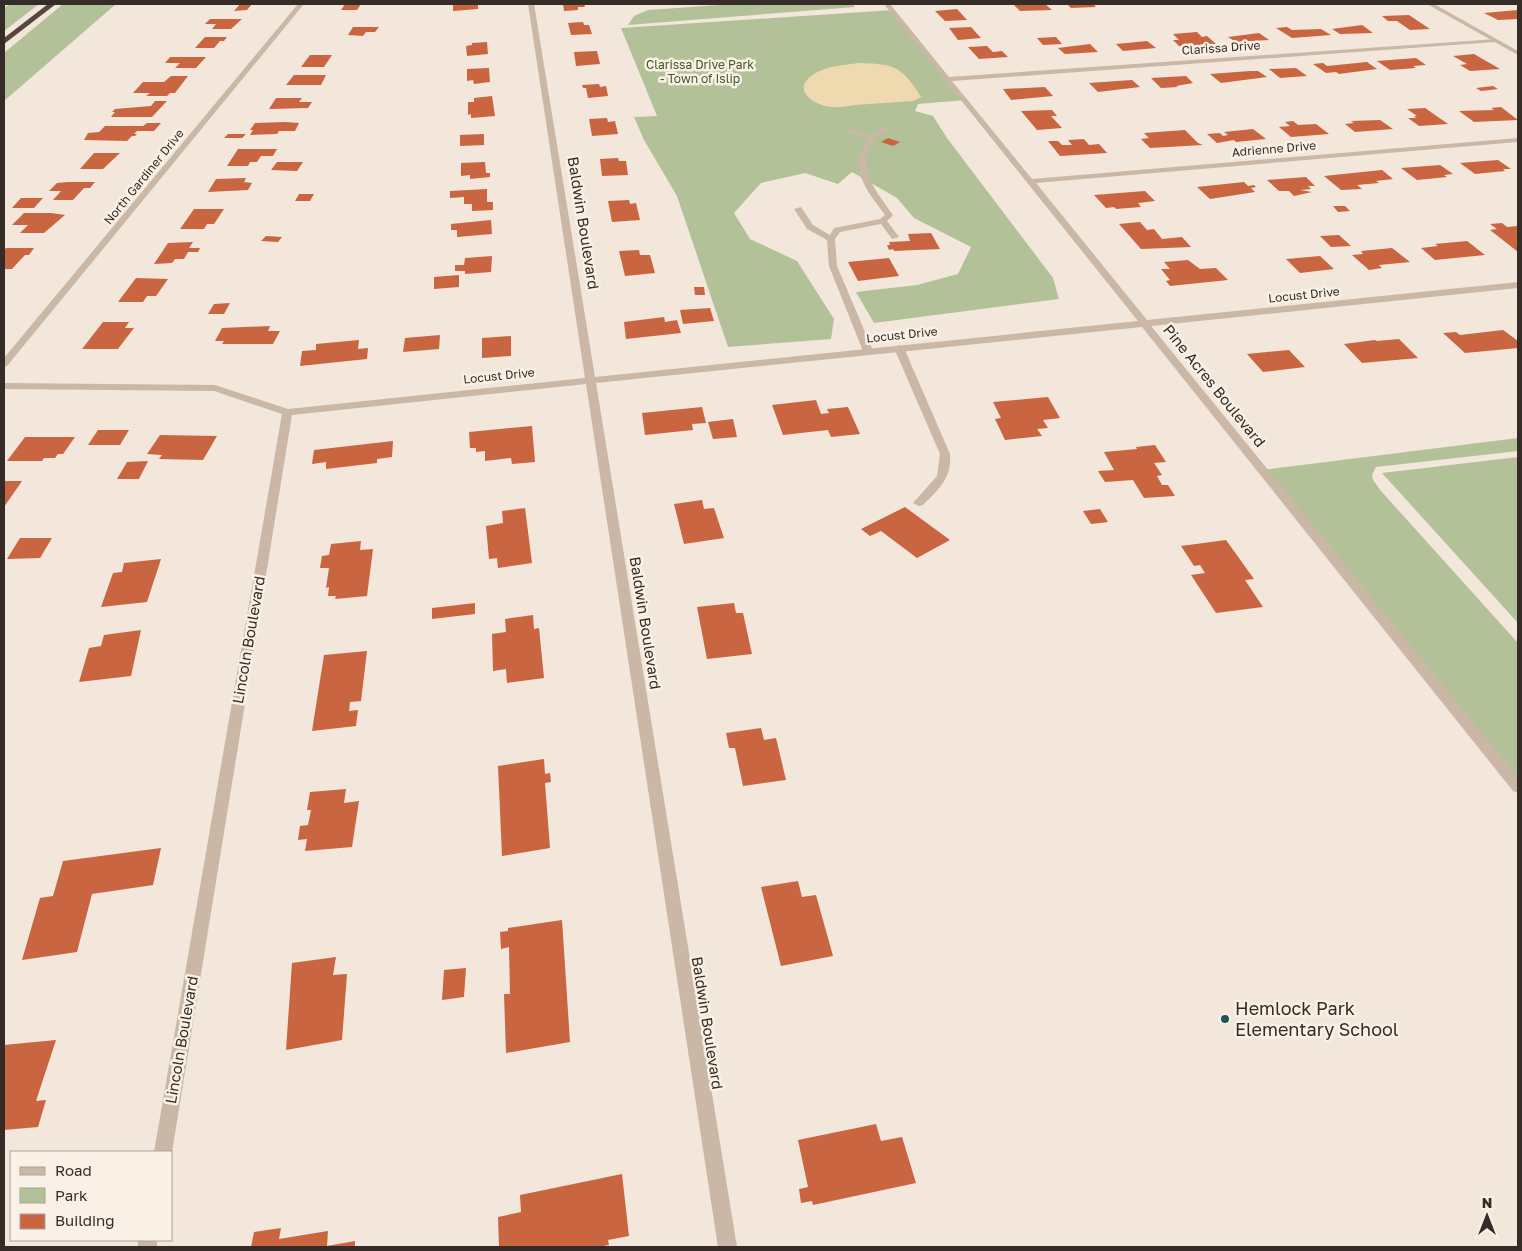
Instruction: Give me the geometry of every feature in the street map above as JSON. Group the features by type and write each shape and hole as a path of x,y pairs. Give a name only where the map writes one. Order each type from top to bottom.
{"highway":[{"path":"4,42 52,4"}],"street":[{"name":"North Gardiner Drive","path":"4,364 300,4"},
{"name":"Baldwin Boulevard","path":"531,4 727,1247"},
{"name":"Pine Acres Boulevard","path":"887,4 1518,787"},
{"path":"1431,4 1518,53"},
{"name":"Clarissa Drive","path":"948,79 1495,40"},
{"path":"868,351 833,266 830,239 837,230 883,221 889,215 863,175 860,161 866,145 872,137 885,128"},
{"path":"847,131 872,137"},
{"name":"Adrienne Drive","path":"1031,181 1518,140"},
{"path":"798,208 810,228 830,239"},
{"path":"883,221 895,237"},
{"name":"Locust Drive","path":"287,412 591,379 1518,285"},
{"path":"899,348 945,454 947,466 945,475 919,503"},
{"path":"4,386 215,388 287,412"},
{"name":"Lincoln Boulevard","path":"163,1151 287,412"}],"green space":[{"path":"10,4 39,4 4,31 4,8"},
{"path":"63,4 116,4 4,101 4,53"},
{"path":"734,4 852,4 855,7 628,25 634,16 648,10"},
{"name":"Clarissa Drive Park - Town of Islip","path":"893,10 966,100 918,104 915,111 933,116 947,138 1053,278 1059,299 874,323 856,292 917,285 958,274 971,247 914,218 897,198 852,172 838,184 805,173 761,183 734,213 750,239 797,261 834,319 831,339 728,347 677,196 644,140 634,117 657,116 621,28"},
{"path":"1518,438 1518,451 1376,467 1372,475 1373,480 1381,491 1518,643 1518,790 1262,470"},
{"path":"1518,457 1518,623 1382,473"}],"sand":[{"path":"859,63 881,64 896,69 908,79 921,97 913,101 834,107 824,106 811,100 804,91 804,85 807,80 819,71"}],"building":[{"path":"240,4 252,4 247,10 234,11"},
{"path":"345,4 361,4 357,10 341,10"},
{"path":"453,4 478,4 478,9 453,11"},
{"path":"563,4 584,4 585,7 578,7 578,10 564,11"},
{"path":"1013,4 1045,4 1052,10 1020,11"},
{"path":"1067,4 1093,4 1096,7 1071,8"},
{"path":"957,9 967,20 945,21 935,11"},
{"path":"1518,10 1518,19 1498,20 1484,13"},
{"path":"1409,15 1430,29 1410,30 1397,21 1388,21 1382,16"},
{"path":"210,19 242,19 231,29 212,29 216,24 205,24"},
{"path":"583,22 584,25 589,25 592,34 571,35 568,23"},
{"path":"1362,25 1373,33 1340,34 1332,29"},
{"path":"353,27 379,27 375,32 366,32 363,36 348,35"},
{"path":"971,27 981,38 958,40 949,28"},
{"path":"1287,27 1292,30 1321,29 1331,35 1292,38 1276,28"},
{"path":"1197,32 1202,37 1207,36 1216,44 1179,46 1173,40 1179,40 1173,34"},
{"path":"1259,33 1269,40 1236,42 1228,37"},
{"path":"205,37 227,37 214,48 195,48"},
{"path":"1056,37 1062,44 1043,45 1037,38"},
{"path":"1147,41 1156,48 1123,51 1116,44"},
{"path":"487,42 488,54 467,56 466,46 472,45 472,43"},
{"path":"1090,44 1098,52 1065,54 1058,48"},
{"path":"987,46 993,52 1002,51 1008,57 979,59 968,47"},
{"path":"597,51 600,64 576,66 574,52"},
{"path":"1474,54 1500,69 1470,71 1460,65 1467,64 1453,56"},
{"path":"310,55 332,55 324,67 301,67"},
{"path":"170,57 206,57 196,68 175,68 180,63 165,63"},
{"path":"1416,58 1426,65 1413,66 1416,68 1390,70 1377,61"},
{"path":"1367,62 1377,69 1339,74 1336,72 1326,73 1313,64 1323,63 1327,66"},
{"path":"489,68 490,82 474,84 473,80 467,81 467,69"},
{"path":"1296,68 1307,76 1280,78 1269,69"},
{"path":"1258,71 1267,77 1221,83 1210,74"},
{"path":"294,75 326,75 321,85 286,85"},
{"path":"171,76 188,76 175,93 170,93 167,96 146,96 150,93 133,93 143,82 164,82"},
{"path":"1186,76 1193,83 1176,86 1178,87 1161,88 1151,78"},
{"path":"1132,80 1140,87 1098,92 1089,83"},
{"path":"599,84 600,87 606,86 608,96 588,98 586,88 583,88 582,85"},
{"path":"1493,86 1498,89 1481,91 1476,88"},
{"path":"1045,87 1053,96 1011,100 1003,89"},
{"path":"492,96 495,116 471,118 471,114 468,115 468,102 474,102 474,98"},
{"path":"276,98 302,98 299,102 312,102 308,108 269,109"},
{"path":"155,101 167,101 152,117 111,117 115,109 151,106"},
{"path":"1501,107 1518,120 1474,122 1459,111 1494,110 1491,108"},
{"path":"1425,108 1448,124 1419,126 1408,118 1416,118 1414,116 1417,116 1407,109"},
{"path":"1052,110 1057,116 1051,116 1062,128 1037,130 1021,111"},
{"path":"607,118 608,122 615,121 618,134 592,136 589,119"},
{"path":"1380,120 1393,129 1355,132 1345,124 1354,123 1351,121"},
{"path":"1293,121 1298,125 1316,124 1329,134 1291,137 1279,127 1290,126 1285,122"},
{"path":"147,123 161,123 154,131 137,131 134,134 137,134 135,136 132,136 127,141 84,140 88,133 99,132 105,126 143,126"},
{"path":"255,123 299,123 295,131 250,135 253,130 250,130"},
{"path":"1253,129 1266,139 1236,142 1234,140 1217,143 1207,134 1220,133 1223,136 1228,135 1224,132"},
{"path":"1185,130 1198,143 1203,145 1150,148 1141,139 1149,138 1144,133"},
{"path":"228,134 246,134 242,138 224,138"},
{"path":"484,134 484,145 460,146 460,135"},
{"path":"888,138 900,142 893,146 881,142"},
{"path":"1084,139 1089,145 1099,144 1107,153 1060,156 1048,141 1058,141 1062,145 1072,145 1068,140"},
{"path":"238,149 277,149 273,156 261,156 257,162 250,162 248,166 227,166"},
{"path":"94,153 120,153 103,169 80,169"},
{"path":"618,158 619,161 626,161 628,175 602,176 600,159"},
{"path":"1498,160 1511,169 1475,174 1460,163"},
{"path":"277,162 303,162 297,171 271,170"},
{"path":"485,162 486,173 490,173 490,177 470,179 470,175 461,176 461,163"},
{"path":"1440,165 1453,174 1444,175 1447,177 1417,180 1401,168"},
{"path":"1382,170 1393,179 1376,181 1379,183 1357,185 1362,189 1341,190 1324,176"},
{"path":"1306,177 1315,186 1308,186 1311,189 1300,190 1312,192 1294,196 1289,191 1279,191 1267,180"},
{"path":"246,178 244,182 252,183 248,190 208,192 216,179"},
{"path":"95,182 90,188 84,188 73,200 53,200 61,191 49,191 57,183"},
{"path":"1244,182 1248,186 1254,185 1256,187 1251,188 1255,192 1210,199 1197,187"},
{"path":"487,189 487,202 493,202 493,210 472,211 472,204 464,204 464,197 450,198 450,191"},
{"path":"1145,191 1155,201 1138,203 1141,207 1116,209 1114,207 1106,208 1094,195"},
{"path":"299,194 314,194 310,201 295,201"},
{"path":"21,198 43,198 34,208 12,208"},
{"path":"629,200 630,204 636,203 640,220 612,222 608,201"},
{"path":"1333,206 1345,206 1350,211 1338,212"},
{"path":"194,209 224,209 214,224 207,224 204,229 180,229"},
{"path":"24,213 65,215 44,233 20,233 28,225 12,225"},
{"path":"491,220 492,234 457,237 457,230 451,230 451,224"},
{"path":"1140,222 1147,230 1154,229 1162,239 1182,237 1191,247 1141,249 1119,224"},
{"path":"1502,223 1507,227 1518,226 1518,252 1490,230 1497,229 1490,224"},
{"path":"931,233 940,249 894,251 893,249 889,250 887,245 890,245 889,242 910,241 908,234"},
{"path":"1339,235 1351,246 1331,247 1320,236"},
{"path":"266,236 282,237 278,242 261,241"},
{"path":"1467,241 1485,255 1435,260 1421,248 1438,246 1435,244"},
{"path":"193,242 189,248 200,248 198,252 188,252 184,259 175,259 172,263 154,264 168,243"},
{"path":"6,248 34,248 29,255 25,255 12,269 4,269 4,250"},
{"path":"1392,248 1410,262 1379,265 1382,268 1369,270 1352,255 1363,254 1361,251"},
{"path":"639,250 640,255 650,255 655,273 625,276 619,251"},
{"path":"492,256 491,272 465,274 465,271 455,271 455,265 464,265 465,258"},
{"path":"1320,256 1334,269 1300,273 1286,259"},
{"path":"889,258 899,276 858,281 848,262"},
{"path":"1188,260 1200,269 1216,268 1228,280 1170,286 1166,281 1170,280 1161,269 1170,269 1164,262"},
{"path":"459,275 459,287 434,289 434,277"},
{"path":"136,278 168,279 156,296 147,296 143,302 118,302"},
{"path":"694,287 704,287 705,295 695,295"},
{"path":"230,303 224,314 208,314 214,304"},
{"path":"710,308 714,321 683,324 680,310"},
{"path":"664,317 665,322 677,320 681,333 626,339 624,322"},
{"path":"103,322 129,322 125,328 134,328 118,349 82,349"},
{"path":"270,326 268,331 280,331 273,344 222,344 224,341 215,341 222,328"},
{"path":"1503,330 1518,341 1518,348 1465,353 1443,333 1456,332 1460,335"},
{"path":"440,335 439,349 403,352 405,338"},
{"path":"511,336 511,356 482,358 482,338"},
{"path":"1399,339 1418,358 1362,363 1344,344 1375,340"},
{"path":"359,340 358,349 368,348 367,359 300,366 302,351 316,350 316,344"},
{"path":"1289,350 1305,367 1263,372 1247,354"},
{"path":"1048,397 1060,418 1043,420 1048,428 1037,429 1042,436 1005,440 995,419 1001,418 993,402"},
{"path":"816,400 821,414 829,413 827,409 848,407 860,434 831,437 828,430 783,435 772,405"},
{"path":"702,407 706,423 692,424 693,430 645,435 642,413"},
{"path":"733,419 737,437 713,439 708,422"},
{"path":"532,426 535,462 512,464 511,458 485,461 485,451 476,452 476,448 470,448 469,432"},
{"path":"98,430 129,430 120,445 88,445"},
{"path":"160,435 217,436 203,460 159,459 162,455 147,454"},
{"path":"25,437 75,437 63,454 58,454 55,458 44,458 42,461 7,461"},
{"path":"393,441 392,457 377,459 377,463 326,469 326,462 312,464 314,450"},
{"path":"1155,445 1166,462 1154,463 1162,475 1157,476 1162,485 1168,485 1175,496 1144,498 1133,480 1105,482 1098,471 1114,470 1104,452 1137,449 1136,447"},
{"path":"148,461 139,479 117,479 127,462"},
{"path":"4,481 22,481 4,507"},
{"path":"702,500 704,509 714,508 724,538 684,544 674,504"},
{"path":"905,507 950,540 917,558 881,531 870,536 861,529"},
{"path":"525,508 532,563 498,568 497,558 489,559 486,526 503,523 502,511"},
{"path":"1100,509 1108,522 1091,524 1083,511"},
{"path":"20,538 52,538 40,558 7,559"},
{"path":"1226,540 1254,579 1245,580 1263,607 1216,613 1191,575 1205,573 1200,565 1194,566 1181,546"},
{"path":"361,541 360,550 373,549 367,596 335,599 336,596 328,596 329,587 326,588 329,568 320,568 322,556 329,555 331,544"},
{"path":"161,559 147,602 101,607 113,573 122,572 124,563"},
{"path":"475,603 475,614 432,619 432,608"},
{"path":"734,603 736,613 743,613 752,654 707,659 697,607"},
{"path":"533,615 534,629 539,628 544,678 507,683 506,669 493,671 492,634 506,632 505,619"},
{"path":"141,630 131,676 79,682 89,648 101,646 104,635"},
{"path":"367,651 361,701 350,702 349,711 358,710 356,726 312,731 324,655"},
{"path":"761,728 764,740 776,738 786,780 743,786 735,748 729,748 726,733"},
{"path":"544,759 545,774 550,773 551,782 545,783 550,848 502,856 498,766"},
{"path":"346,789 344,803 359,801 352,847 305,851 307,839 298,840 300,826 308,825 311,810 307,810 310,792"},
{"path":"161,848 153,885 92,894 77,952 22,960 40,898 53,896 63,861"},
{"path":"798,881 802,897 816,895 833,956 781,966 761,887"},
{"path":"562,920 570,1042 506,1053 504,994 510,994 509,947 501,949 500,932 508,931 508,928"},
{"path":"336,957 333,975 347,974 342,1040 286,1050 292,963"},
{"path":"466,968 464,997 442,1000 444,970"},
{"path":"56,1040 36,1101 46,1100 38,1127 4,1130 4,1045"},
{"path":"876,1124 881,1141 902,1137 916,1183 813,1205 812,1201 801,1203 799,1189 808,1187 798,1140"},
{"path":"622,1174 629,1236 608,1240 609,1245 597,1247 499,1247 498,1217 521,1212 520,1195"},
{"path":"281,1228 279,1239 328,1231 327,1246 355,1241 355,1247 251,1247 254,1232"}],"place":[{"name":"Hemlock Park Elementary School","path":"1225,1019"}]}
